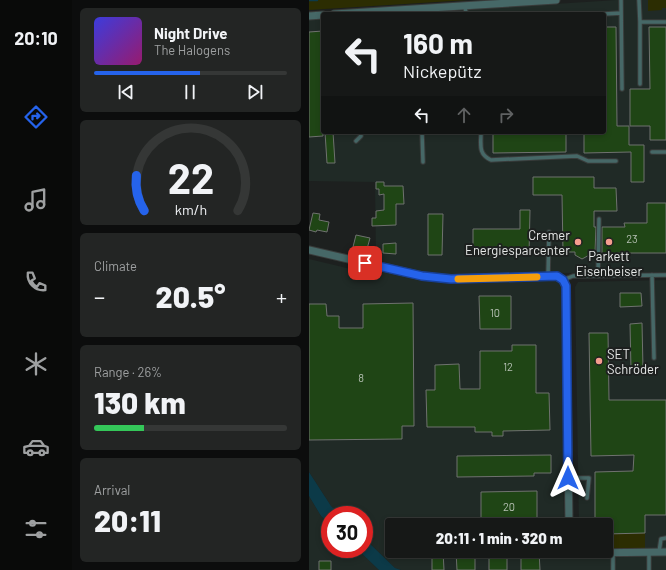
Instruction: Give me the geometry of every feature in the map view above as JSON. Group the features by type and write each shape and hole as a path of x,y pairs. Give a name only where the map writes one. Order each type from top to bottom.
{"street":[{"path":"395,12 556,0"},
{"path":"309,16 321,15"},
{"path":"309,250 422,276 451,279 557,276 563,280 566,286 569,518"},
{"path":"613,553 662,552"}],"lane":[{"path":"621,0 622,89"},
{"path":"639,0 640,84"},
{"path":"465,6 466,12"},
{"path":"606,14 621,13"},
{"path":"639,22 666,22"},
{"path":"356,140 361,136 360,134"},
{"path":"422,134 423,162"},
{"path":"481,134 481,152 485,157 491,160 577,156 588,161 616,161"},
{"path":"652,152 666,152"},
{"path":"599,219 599,276"},
{"path":"548,277 549,232"},
{"path":"652,275 654,358"},
{"path":"563,280 573,276 666,275"},
{"path":"568,478 589,478 587,498"},
{"path":"662,552 661,539 666,538"},
{"path":"649,552 649,570"},
{"path":"613,558 613,570"}],"shaded area":[{"path":"309,0 468,0 309,10"},
{"path":"617,0 666,0 666,272 561,273 564,518 385,518 385,558 613,558 666,556 666,570 401,570 395,568 373,547 373,506 331,506 309,472 309,259 376,275 376,259 375,182 309,181 309,19 321,19 321,134 606,134 606,12 432,12"},
{"path":"648,0 666,0 666,8 662,8 662,10 648,11"},
{"path":"666,280 666,548 645,548 645,533 613,534 613,518 579,518 575,287 578,282"},
{"path":"309,496 321,516 321,558 366,558 379,570 309,570"},
{"path":"645,533 645,548 613,549 613,534"}],"water":[{"path":"309,472 331,506 321,506 321,516 309,496"},
{"path":"373,547 395,568 401,570 379,570 366,558 373,558"}],"building":[{"path":"606,27 616,27 617,126 629,126 629,145 644,145 644,182 631,182 631,152 584,153 584,134 606,134"},
{"path":"649,27 666,27 666,140 650,140 650,126 630,126 630,89 650,89"},
{"path":"321,31 321,134 323,134 323,136 309,137 309,32"},
{"path":"325,134 333,134 335,163 327,163"},
{"path":"493,134 566,134 566,152 493,153"},
{"path":"533,177 594,177 594,188 616,188 617,211 594,211 594,227 596,227 595,252 582,259 575,255 575,252 563,252 562,195 533,195"},
{"path":"376,182 384,182 384,186 403,186 404,204 396,204 396,225 372,226 372,218 376,218 376,211 384,210 384,194 379,195 379,189 376,189"},
{"path":"647,203 666,203 666,253 617,253 617,256 602,256 602,227 625,227 624,223 647,223"},
{"path":"520,210 530,210 529,255 473,255 473,229 520,229"},
{"path":"313,213 320,214 319,220 329,222 327,232 317,230 316,232 309,230"},
{"path":"428,214 443,214 442,255 428,255"},
{"path":"356,235 370,238 367,249 353,247"},
{"path":"396,243 396,254 383,253 383,244"},
{"path":"620,293 641,293 642,306 620,307"},
{"path":"479,296 511,296 511,329 480,329"},
{"path":"413,303 414,426 402,426 402,439 309,440 309,304 326,304 327,316 339,316 339,328 363,328 363,304"},
{"path":"642,323 643,369 631,370 630,324"},
{"path":"589,333 608,333 609,400 666,400 666,515 645,515 645,533 613,534 613,518 595,518 595,472 633,471 634,455 591,456"},
{"path":"512,345 536,345 536,393 549,393 550,430 503,431 503,436 492,436 492,432 475,432 475,427 427,427 426,390 435,390 435,365 459,364 460,389 480,389 480,351 512,351"},
{"path":"551,455 551,473 534,473 534,476 457,477 457,456"},
{"path":"537,491 537,518 481,518 481,492"},
{"path":"432,558 443,558 444,570 432,570"},
{"path":"456,558 475,558 475,570 457,570"},
{"path":"489,558 507,558 507,570 489,570"},
{"path":"521,558 539,558 540,570 521,570"},
{"path":"319,561 331,561 331,570 319,570"}],"waterway":[{"path":"309,0 317,0"}],"slow traffic":[{"path":"458,279 537,277"}],"place":[{"name":"Cremer Energiesparcenter","path":"578,242"},
{"name":"Parkett Eisenbeiser","path":"609,242"},
{"name":"SET Schröder","path":"599,361"}],"route":[{"path":"365,263 422,276 451,279 557,276 563,280 566,286 568,478"}]}
